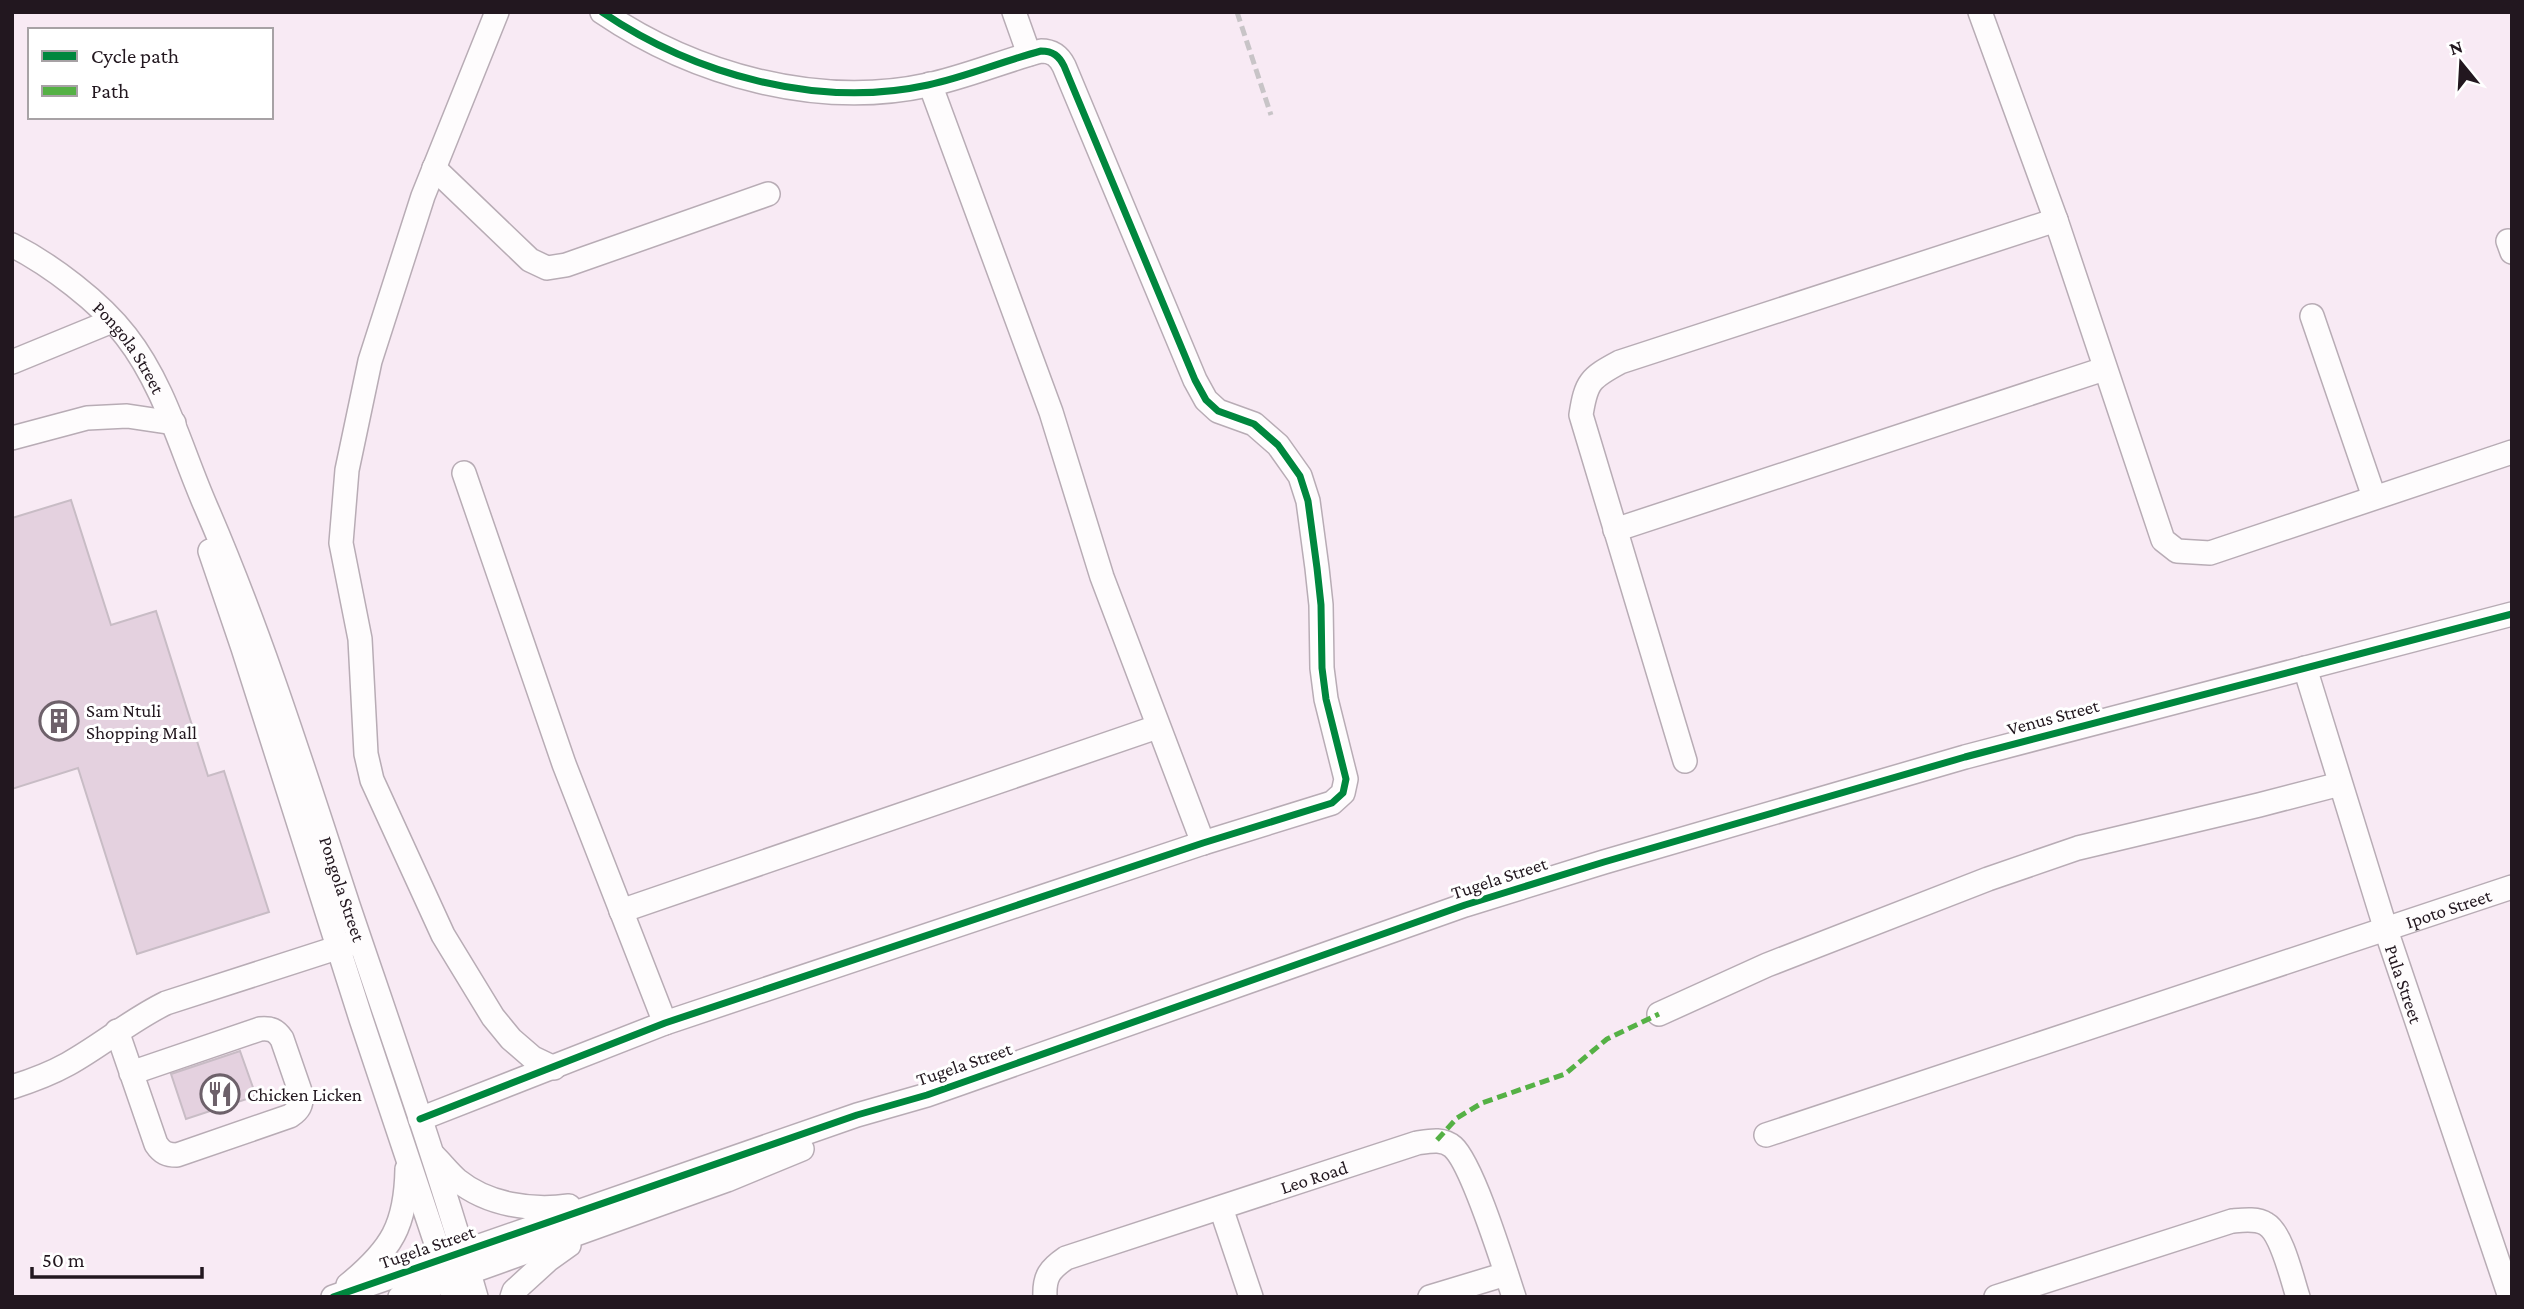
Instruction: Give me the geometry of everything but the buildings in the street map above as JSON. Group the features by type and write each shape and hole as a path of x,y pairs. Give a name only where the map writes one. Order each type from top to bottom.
{"street":[{"path":"497,12 434,168 370,361 347,470 341,542 360,639 366,754 372,780 438,922 493,1017 511,1040 533,1058 554,1068"},
{"path":"420,1119 664,1023 1203,843 1332,803 1343,793 1346,779 1326,699 1322,667 1321,605 1308,501 1300,476 1278,445 1254,424 1218,411 1206,400 1195,380 1064,66 1057,56 1048,51 1029,54 930,85 868,93 826,91 741,77 704,65 663,47 602,12"},
{"path":"1014,12 1029,54"},
{"path":"1980,12 2056,220 2163,540 2177,551 2210,553 2512,452"},
{"path":"930,85 1051,412 1102,577 1203,843"},
{"path":"434,168 530,260 547,268 566,265 768,194"},
{"path":"1685,761 1581,415 1584,391 1597,374 1620,362 2056,220"},
{"name":"Pongola Street","path":"12,245 28,253 73,286 127,337 147,368 174,423 197,486 202,525 349,944 419,1153 455,1272 476,1297"},
{"path":"2312,317 2374,497"},
{"path":"13,360 112,321"},
{"path":"1615,530 2104,369"},
{"path":"12,438 87,418 127,416 174,423"},
{"path":"464,473 564,764 664,1023"},
{"name":"Venus Street","path":"1604,862 1965,757 2512,614"},
{"name":"Pula Street","path":"2305,668 2386,930 2510,1297"},
{"path":"621,911 1157,727"},
{"path":"1659,1014 1767,965 1988,879 2078,848 2259,806 2340,783"},
{"name":"Tugela Street","path":"400,1297 603,1202 858,1115 927,1095 1465,905 1604,862"},
{"name":"Ipoto Street","path":"1766,1135 2512,887"},
{"path":"12,1087 69,1064 117,1031 166,1003 349,944"},
{"name":"Pongola Street","path":"349,944 420,1119 419,1153"},
{"path":"117,1031 131,1073 156,1144 161,1152 177,1155 290,1116 298,1111 302,1103 282,1039 277,1032 269,1028 131,1073"},
{"name":"Tugela Street","path":"334,1296 455,1272 594,1227 727,1180 927,1095"},
{"name":"Leo Road","path":"1045,1297 1051,1268 1066,1258 1417,1143 1437,1140 1452,1146 1466,1165 1514,1297"},
{"path":"334,1296 372,1265 396,1233 419,1153 481,1195 514,1206 554,1208 603,1202"},
{"path":"1221,1208 1251,1297"},
{"path":"1996,1297 2232,1221 2253,1220 2267,1224 2277,1236 2298,1297"},
{"path":"512,1297 514,1291 548,1260 594,1227"},
{"path":"1430,1297 1506,1274"}],"railway":[{"path":"1237,12 1271,115"}],"marked path":[{"path":"1437,1140 1457,1118 1482,1103 1565,1074 1607,1039 1659,1014"}],"cycle path":[{"path":"420,1119 665,1023 1203,843 1332,803 1343,793 1346,779 1326,699 1317,568 1308,501 1300,476 1278,445 1254,424 1218,411 1206,400 1195,380 1058,57 1041,51 942,82 886,91 844,93 801,89 717,69 638,34 602,12"},
{"path":"333,1297 857,1115 927,1095 1465,905 1965,757 2512,614"}],"place":[{"name":"Sam Ntuli Shopping Mall","path":"59,721"},
{"name":"Chicken Licken","path":"220,1094"}]}
